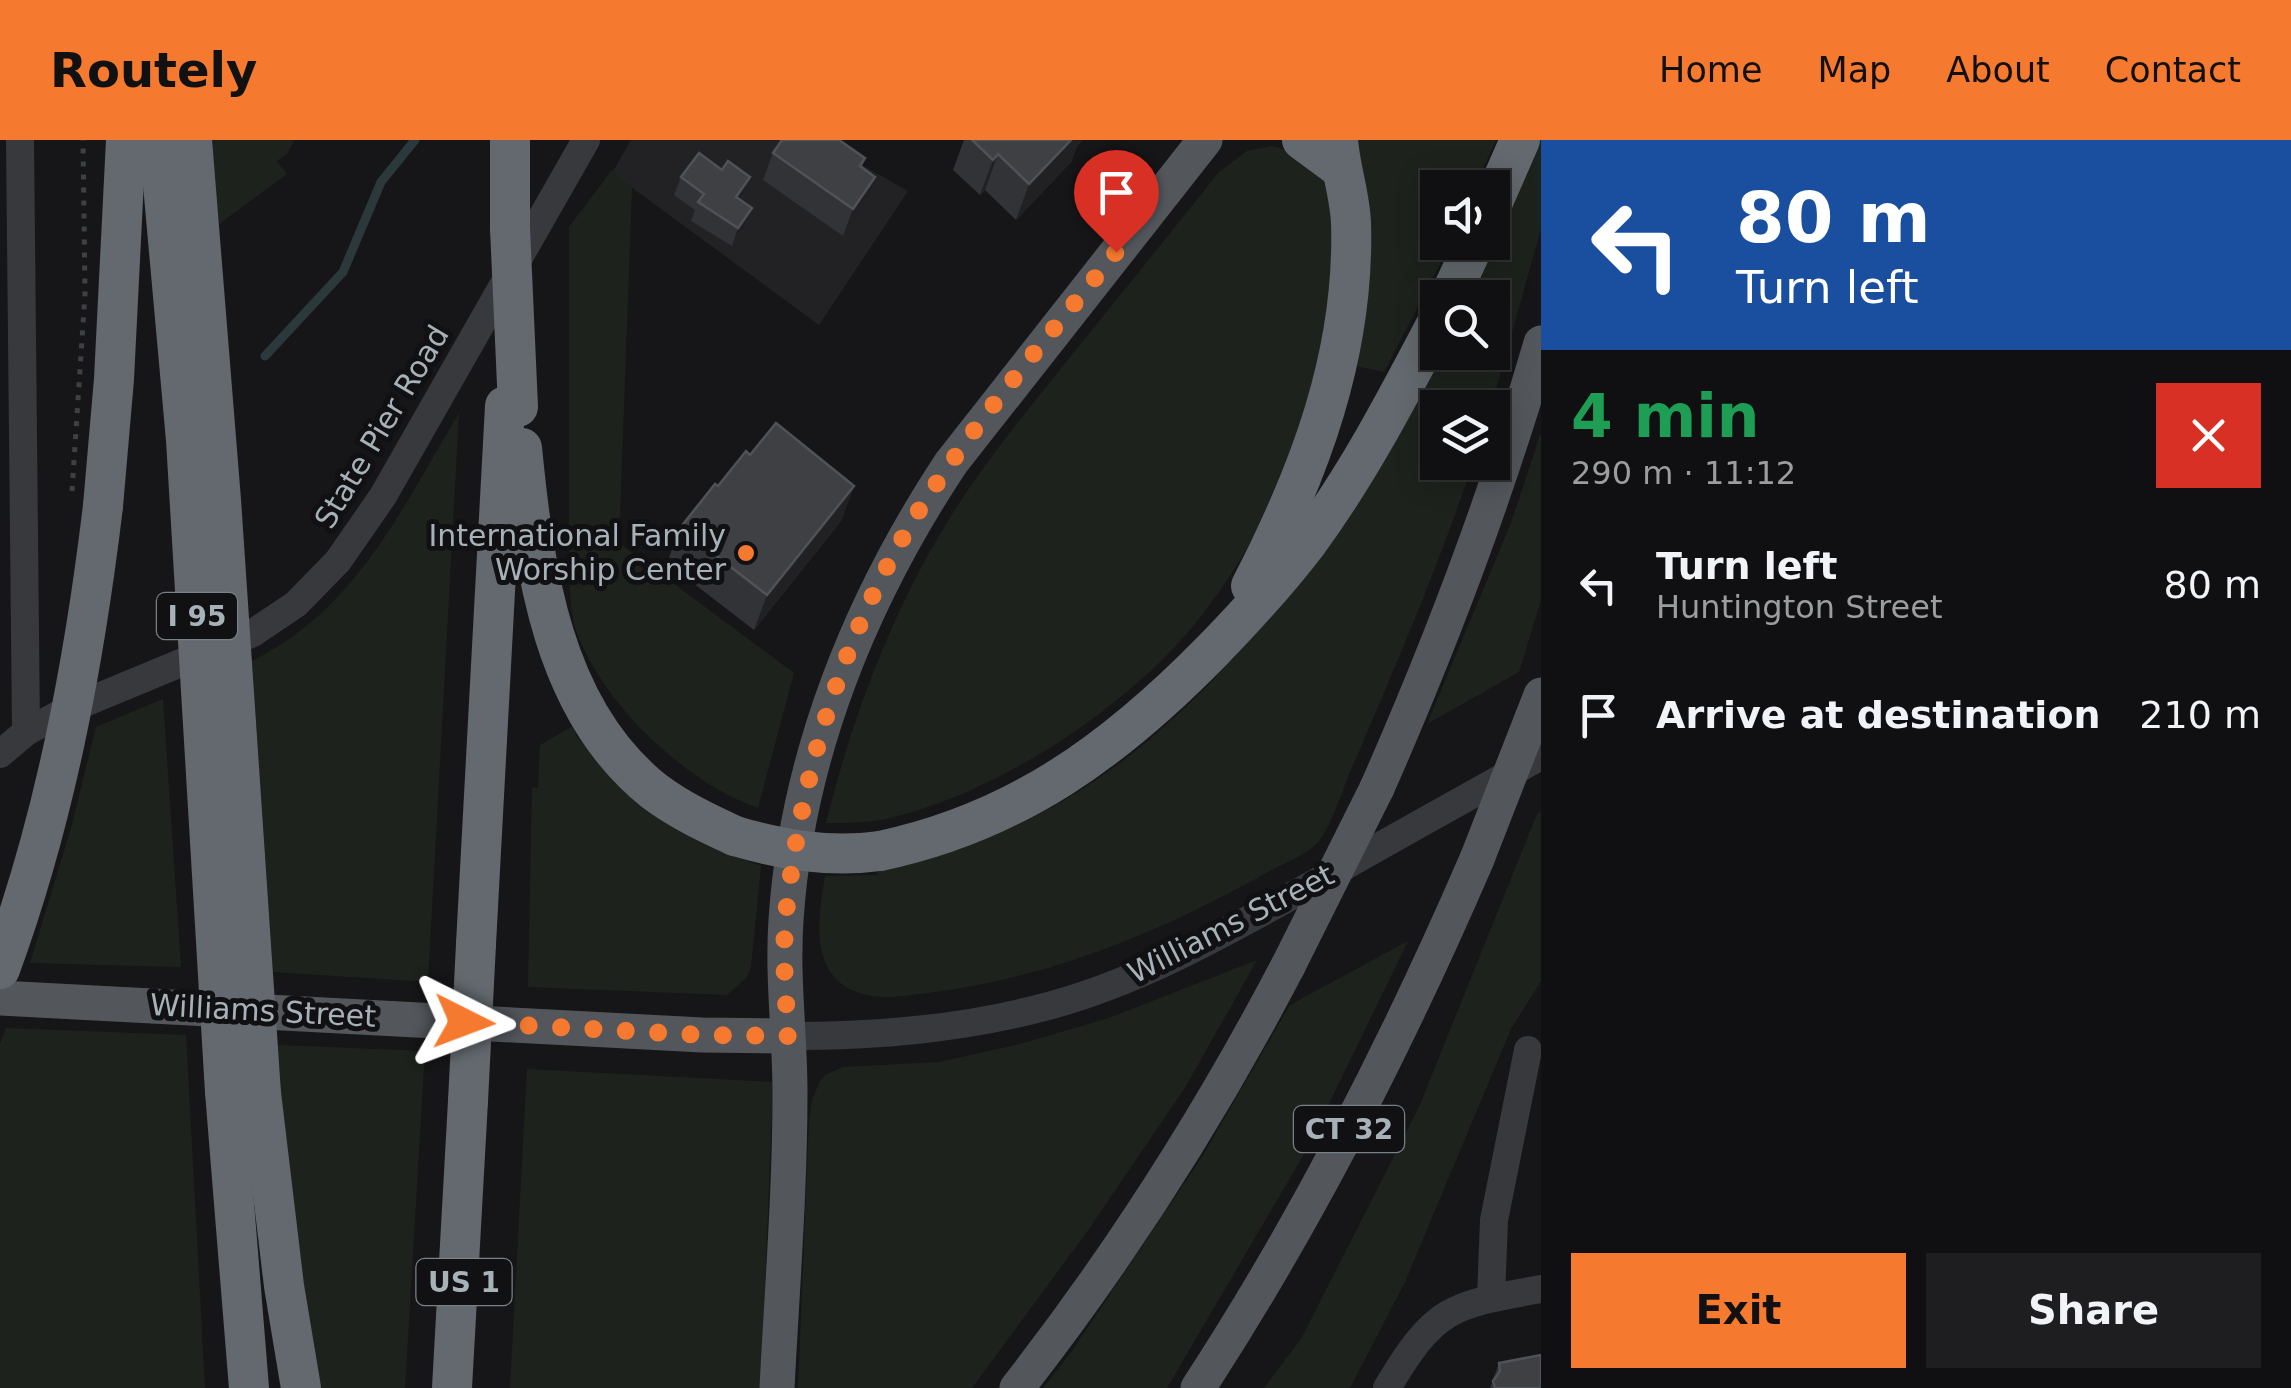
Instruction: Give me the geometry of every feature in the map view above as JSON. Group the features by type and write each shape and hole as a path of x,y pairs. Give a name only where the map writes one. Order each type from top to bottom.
{"highway":[{"path":"0,969 52,801 87,633 114,380 126,140"},
{"name":"I 95","path":"159,140 243,1092 233,1216 249,1388"},
{"path":"192,140 222,500 243,1092 301,1388"},
{"path":"452,1388 476,944 512,406 510,140"},
{"path":"1220,642 1308,465 1335,374 1346,319 1351,220 1339,154 1302,140"},
{"path":"1507,170 1520,140"},
{"path":"512,406 552,628 579,699 621,759 654,790 693,817 735,836 789,850 830,854 880,851 942,835 1046,788 1110,745 1220,642 1308,541 1420,354"},
{"name":"US 1","path":"464,1176 466,1388"},
{"path":"223,1388 219,1285 233,1216"}],"main road":[{"path":"777,1388 790,1103 784,966 786,916 802,812 824,721 878,585 951,462 1206,140"},
{"path":"1018,1388 1156,1195 1219,1093 1377,788 1471,556 1541,342"},
{"name":"CT 32","path":"1198,1388 1298,1222 1426,976 1541,695"},
{"name":"Williams Street","path":"0,998 702,1035 788,1036"}],"street":[{"path":"20,140 10,271 12,642 26,732"},
{"name":"State Pier Road","path":"0,754 26,732 65,711 253,633 296,604 338,561 384,496 580,143"},
{"name":"Williams Street","path":"788,1036 892,1033 958,1026 1101,989 1191,951 1541,756"},
{"path":"1490,1298 1494,1220 1528,1050"},
{"path":"1386,1388 1417,1338 1458,1306 1541,1289"}],"path":[{"path":"70,509 84,312 83,140"}],"shaded area":[{"path":"211,140 294,140 288,153 277,161 287,174 219,224"},
{"path":"631,140 818,140 908,191 819,325 612,173"},
{"path":"1357,140 1496,140 1483,170 1420,170 1420,260 1442,260 1432,280 1420,280 1420,303 1384,372 1351,365"},
{"path":"1541,140 1541,229 1510,339 1510,280 1475,280 1484,260 1510,260 1510,202"},
{"path":"1272,146 1308,160 1326,182 1331,212 1329,297 1318,367 1300,435 1273,500 1226,582 1182,639 1137,683 1036,756 962,794 924,808 879,820 826,823 849,741 878,660 914,582 956,508 1012,430 1219,172 1247,151"},
{"path":"612,170 632,188 619,543 794,673 758,808 703,780 651,738 607,687 574,623 569,547 569,227"},
{"path":"1426,370 1501,370 1496,390 1420,390 1420,480 1467,480 1415,619 1335,812 1320,840 1309,850 1146,933 1018,976 973,986 881,997 854,991 829,970 819,924 825,876 877,875 878,868 995,835 1071,796 1174,718 1262,624"},
{"path":"459,413 428,982 273,972 252,661 288,640 348,585 396,520"},
{"path":"1541,432 1541,600 1519,672 1427,724 1511,523"},
{"path":"163,699 181,967 30,963 71,828 96,727"},
{"path":"573,726 577,737 633,793 733,856 761,866 751,967 746,978 727,995 528,987 532,787 538,788 540,745"},
{"path":"1541,812 1541,981 1511,1029 1405,1282 1350,1388 1264,1388 1301,1339 1419,1107"},
{"path":"1408,941 1307,1149 1167,1388 1043,1388 1202,1157 1290,1005"},
{"path":"1257,960 1186,1086 1089,1229 972,1388 798,1388 809,1121 812,1100 825,1075 843,1067 939,1062 1020,1044 1109,1018"},
{"path":"6,1028 186,1035 205,1388 0,1388 0,1044"},
{"path":"278,1045 425,1051 405,1388 299,1388"},
{"path":"527,1069 773,1082 761,1388 510,1388"}],"building":[{"path":"782,140 839,140 865,158 860,166 875,177 853,209 773,153"},
{"path":"972,140 1071,140 1029,184 998,154 993,160"},
{"path":"699,153 722,170 728,161 750,177 736,197 752,208 738,228 698,202 704,194 681,177"},
{"name":"International Family Worship Center","path":"776,423 854,486 767,595 680,528 715,484 718,486 746,451 750,455"},
{"path":"1541,1355 1541,1388 1495,1388 1493,1381 1500,1371 1499,1363"}],"waterway":[{"path":"265,356 343,272 381,182 415,140"}],"place":[{"name":"International Family Worship Center","path":"746,553"}],"route":[{"path":"464,1022 788,1036 786,916 799,828 824,721 853,642 893,556 951,462 1116,252"}]}
